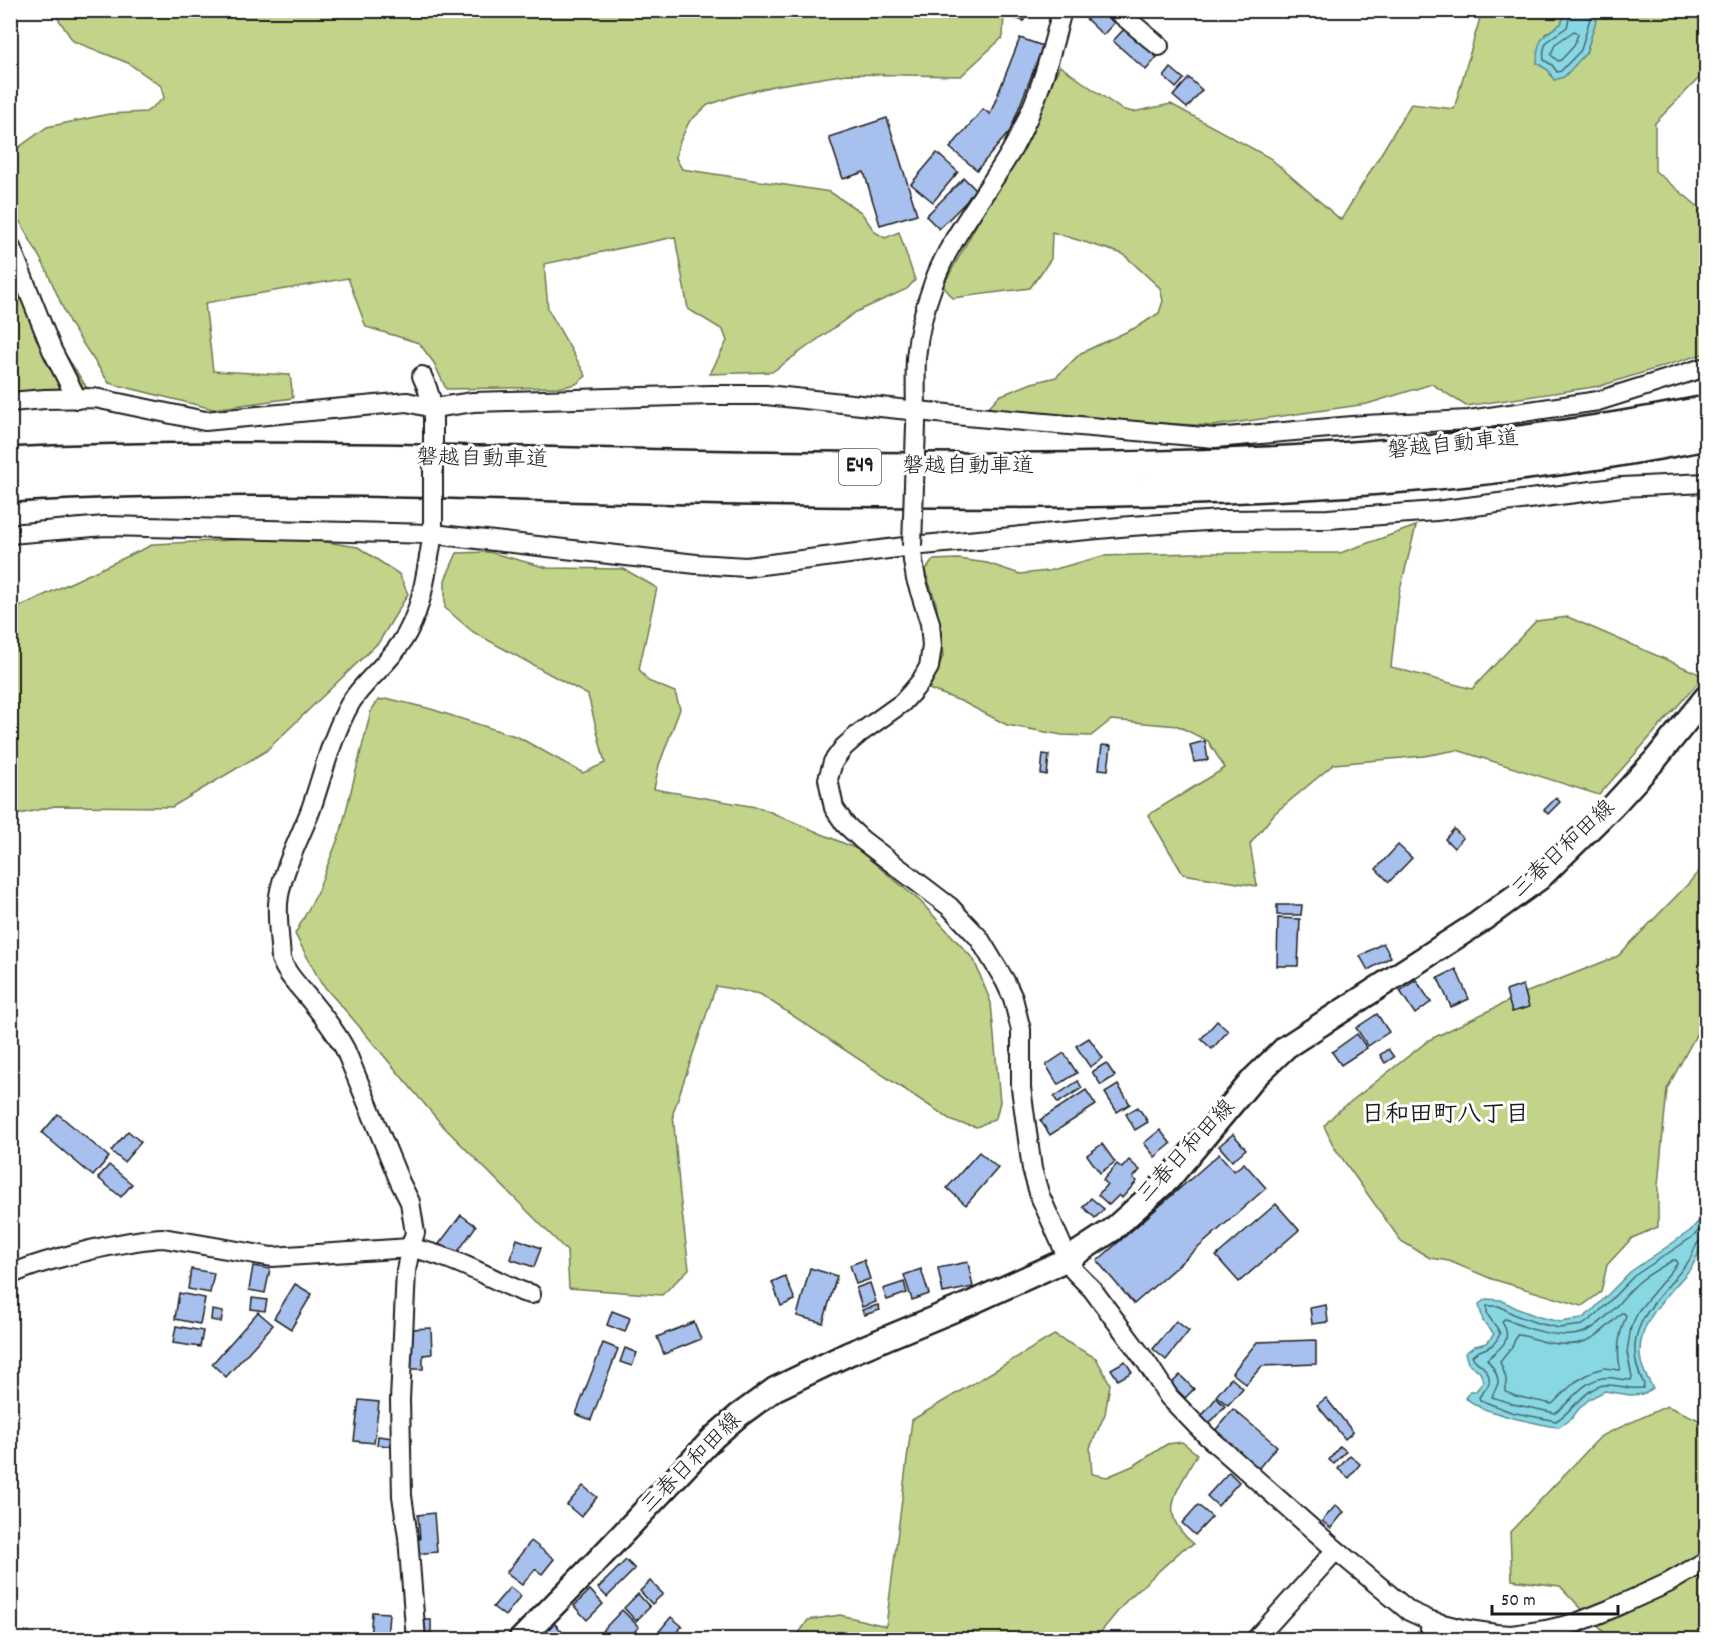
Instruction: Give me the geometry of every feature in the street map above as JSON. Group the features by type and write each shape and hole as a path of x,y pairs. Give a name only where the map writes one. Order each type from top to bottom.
{"highway":[{"name":"磐越自動車道","path":"10,462 148,458 359,457 898,468 1196,465 1403,452 1519,440 1658,420 1707,410"},
{"name":"磐越自動車道","path":"10,488 157,483 358,482 901,494 1202,490 1422,476 1546,462 1663,445 1707,436"}],"main road":[{"name":"三春日和田線","path":"520,1640 714,1437 775,1389 848,1354 971,1303 1068,1259 1112,1230 1169,1179 1253,1079 1286,1047 1478,923 1540,879 1619,800 1707,697"}],"street":[{"path":"1062,10 1035,104 1013,148 945,257 934,281 922,326 916,358 912,546 916,579 930,623 932,646 929,667 921,681 902,703 844,747 833,762 828,779 834,808 845,824 861,840 950,907 979,938 1005,981 1013,998 1021,1030 1021,1088 1032,1169 1040,1196 1076,1272 1092,1289 1147,1363 1169,1397 1183,1412 1336,1550 1409,1611 1431,1621 1462,1629 1512,1635 1576,1623 1668,1583 1707,1561"},
{"path":"1116,10 1159,46"},
{"path":"10,245 52,350 77,399"},
{"path":"10,402 95,399 206,421 407,402 433,414 473,402 766,395 916,418 1215,438 1364,425 1469,420 1598,401 1707,367"},
{"path":"416,1640 408,1537 402,1496 400,1400 406,1271 415,1233 411,1202 400,1182 340,1040 284,966 281,959 278,903 286,868 311,808 335,736 350,704 365,683 386,663 402,642 418,610 433,530 433,414 429,392 422,376"},
{"path":"10,534 105,526 433,530 696,564 746,567 912,546 1210,521 1328,519 1436,511 1622,487 1707,483"},
{"path":"10,1275 44,1261 150,1238 170,1239 272,1257 410,1248 448,1258 531,1294"},
{"path":"1255,1640 1336,1550"},
{"path":"1431,1621 1430,1630 1433,1640"}],"green space":[{"path":"1004,10 1003,37 961,76 847,74 773,86 708,105 689,122 678,146 676,158 682,169 830,192 861,212 875,232 885,238 899,232 915,280 907,289 856,312 772,372 710,374 727,341 723,330 688,309 675,237 544,264 548,309 586,376 576,384 563,387 446,389 434,363 419,343 366,327 348,278 205,303 213,371 290,375 293,398 213,409 109,383 70,324 46,269 11,205 11,153 47,127 109,114 146,112 164,98 161,86 128,63 73,41 53,11"},
{"path":"1482,11 1566,11 1561,24 1545,34 1537,63 1548,70 1586,53 1597,17 1605,11 1706,11 1706,71 1655,123 1655,171 1706,213 1706,353 1600,386 1466,406 1432,384 1367,404 1213,426 983,413 999,396 1032,383 1056,377 1081,353 1139,326 1159,313 1163,301 1160,288 1123,254 1052,232 1051,259 1030,288 953,298 943,286 1030,127 1060,66 1121,109 1133,112 1171,104 1270,158 1341,220 1411,104 1454,109"},
{"path":"11,269 92,396 11,405"},
{"path":"1416,526 1399,594 1391,667 1472,689 1536,621 1568,617 1704,676 1599,795 1457,750 1424,756 1334,764 1275,813 1250,844 1257,886 1183,874 1148,815 1225,768 1208,741 1178,726 1111,720 1091,736 1062,735 1007,725 963,702 929,689 943,656 936,603 925,571 933,560 958,559 987,563 1020,574 1048,571 1103,556 1193,553 1340,553"},
{"path":"293,537 358,547 399,574 408,594 379,642 266,751 172,807 55,806 11,816 10,611 154,544"},
{"path":"489,552 548,568 624,569 657,588 639,669 648,681 675,692 680,709 659,765 654,789 761,808 857,849 920,901 974,960 991,1003 1000,1102 996,1118 977,1127 954,1122 760,994 716,986 673,1113 689,1269 662,1295 569,1288 567,1251 443,1126 321,983 295,934 316,895 341,831 371,711 378,700 390,699 431,709 518,737 583,773 605,763 588,695 473,632 445,608 445,580 457,553"},
{"path":"1706,862 1706,1016 1667,1089 1658,1185 1658,1227 1632,1238 1607,1265 1601,1292 1582,1306 1492,1279 1449,1261 1430,1258 1401,1241 1334,1147 1324,1126 1335,1114 1429,1040 1525,993 1618,956 1689,883"},
{"path":"1054,1335 1096,1358 1110,1384 1105,1414 1090,1448 1092,1474 1107,1477 1135,1465 1167,1444 1182,1442 1197,1454 1178,1490 1173,1511 1175,1522 1194,1544 1183,1549 1127,1600 1100,1633 1098,1639 795,1639 808,1620 840,1615 886,1626 912,1420"},
{"path":"1667,1406 1706,1423 1706,1639 1610,1639 1560,1586 1512,1580 1510,1532 1601,1436"}],"water":[{"path":"1566,11 1605,11 1597,17 1586,53 1564,77 1554,80 1548,70 1537,63 1538,48 1545,35 1561,24"},
{"path":"1706,1213 1706,1241 1690,1269 1650,1318 1641,1341 1641,1363 1653,1388 1644,1394 1630,1395 1605,1391 1589,1399 1572,1418 1559,1427 1509,1417 1481,1408 1465,1398 1470,1391 1476,1391 1484,1381 1479,1371 1468,1363 1465,1353 1475,1346 1487,1343 1494,1334 1483,1321 1479,1304 1486,1299 1501,1300 1539,1317 1560,1322 1581,1319 1592,1311 1630,1272 1690,1231"}],"building":[{"path":"1012,10 1027,10 1024,21 1010,17"},
{"path":"1077,10 1100,10 1114,23 1103,35"},
{"path":"1125,28 1157,57 1146,70 1113,41"},
{"path":"1020,38 1043,46 1010,131 977,170 950,148 983,109 990,114"},
{"path":"1171,68 1184,79 1176,88 1164,77"},
{"path":"1189,78 1202,90 1187,108 1173,96"},
{"path":"887,118 917,214 880,225 864,172 843,179 829,137"},
{"path":"937,153 958,172 933,202 911,184"},
{"path":"964,178 977,191 939,229 926,216"},
{"path":"1205,741 1208,760 1194,762 1190,745"},
{"path":"1102,745 1111,746 1108,770 1099,769"},
{"path":"1043,754 1049,755 1047,775 1041,774"},
{"path":"1556,798 1560,802 1548,814 1544,810"},
{"path":"1454,829 1463,838 1454,848 1445,839"},
{"path":"1398,845 1412,858 1389,882 1376,869"},
{"path":"1277,905 1302,905 1301,915 1277,915"},
{"path":"1278,918 1300,919 1298,966 1277,966"},
{"path":"1383,943 1391,957 1368,970 1360,956"},
{"path":"1456,969 1469,999 1451,1007 1438,978"},
{"path":"1416,980 1431,1002 1415,1014 1400,991"},
{"path":"1523,985 1529,1007 1512,1012 1506,991"},
{"path":"1377,1014 1389,1032 1368,1046 1356,1028"},
{"path":"1217,1021 1228,1031 1212,1049 1201,1039"},
{"path":"1357,1034 1367,1048 1341,1065 1332,1052"},
{"path":"1089,1038 1103,1058 1090,1067 1076,1046"},
{"path":"1388,1049 1394,1057 1385,1063 1380,1055"},
{"path":"1064,1053 1077,1073 1058,1085 1046,1065"},
{"path":"1106,1063 1115,1076 1101,1085 1092,1072"},
{"path":"1078,1081 1082,1088 1058,1103 1054,1097"},
{"path":"1118,1085 1130,1104 1117,1112 1105,1093"},
{"path":"1086,1090 1096,1105 1050,1135 1040,1120"},
{"path":"1138,1107 1148,1122 1135,1130 1126,1114"},
{"path":"58,1114 109,1157 93,1176 42,1133"},
{"path":"1160,1130 1171,1144 1155,1157 1144,1143"},
{"path":"128,1131 141,1142 124,1162 111,1151"},
{"path":"1233,1134 1246,1149 1232,1161 1219,1146"},
{"path":"1102,1144 1115,1162 1100,1173 1087,1155"},
{"path":"979,1152 998,1168 966,1205 947,1188"},
{"path":"1219,1154 1234,1171 1244,1163 1266,1188 1134,1304 1097,1261"},
{"path":"1129,1160 1140,1170 1133,1178 1137,1181 1122,1198 1119,1195 1109,1205 1098,1195 1107,1184 1103,1180 1117,1164 1122,1168"},
{"path":"109,1165 132,1184 121,1197 98,1178"},
{"path":"1091,1198 1104,1209 1095,1218 1083,1207"},
{"path":"1276,1204 1299,1230 1239,1282 1216,1256"},
{"path":"461,1215 476,1226 455,1256 439,1244"},
{"path":"517,1239 541,1248 534,1267 510,1259"},
{"path":"864,1260 870,1279 856,1284 850,1265"},
{"path":"968,1262 973,1287 943,1293 938,1268"},
{"path":"253,1266 270,1269 265,1293 249,1290"},
{"path":"810,1268 837,1276 823,1323 797,1316"},
{"path":"191,1269 214,1273 210,1293 188,1289"},
{"path":"921,1269 929,1294 912,1300 904,1275"},
{"path":"785,1276 795,1300 781,1306 772,1282"},
{"path":"904,1282 907,1293 887,1300 883,1289"},
{"path":"870,1283 876,1302 862,1307 856,1288"},
{"path":"295,1284 312,1294 291,1329 274,1318"},
{"path":"179,1293 205,1298 200,1324 175,1319"},
{"path":"252,1298 267,1300 265,1311 251,1309"},
{"path":"878,1305 880,1310 864,1315 862,1310"},
{"path":"1326,1305 1328,1322 1312,1324 1310,1308"},
{"path":"212,1310 223,1312 221,1322 211,1320"},
{"path":"612,1311 630,1318 625,1332 607,1325"},
{"path":"258,1312 273,1325 226,1377 212,1364"},
{"path":"1176,1321 1189,1331 1166,1360 1153,1349"},
{"path":"694,1322 701,1339 664,1354 657,1337"},
{"path":"176,1326 203,1331 200,1347 173,1343"},
{"path":"431,1328 432,1354 423,1355 423,1369 405,1369 405,1349 412,1349 411,1329"},
{"path":"1316,1340 1316,1364 1262,1366 1246,1384 1232,1373 1257,1342"},
{"path":"603,1343 618,1349 591,1420 576,1414"},
{"path":"625,1348 637,1353 632,1366 620,1362"},
{"path":"1125,1361 1132,1372 1118,1380 1111,1369"},
{"path":"1180,1375 1194,1389 1185,1398 1171,1384"},
{"path":"1231,1378 1243,1388 1228,1405 1216,1396"},
{"path":"1216,1398 1225,1406 1209,1424 1201,1417"},
{"path":"1326,1398 1353,1432 1345,1439 1317,1405"},
{"path":"359,1400 379,1402 374,1443 354,1441"},
{"path":"1233,1409 1277,1446 1258,1469 1214,1432"},
{"path":"378,1436 392,1438 391,1446 377,1445"},
{"path":"1340,1446 1346,1451 1334,1464 1329,1460"},
{"path":"1350,1455 1360,1464 1349,1478 1338,1469"},
{"path":"1229,1472 1239,1482 1218,1506 1207,1496"},
{"path":"583,1486 597,1497 581,1517 567,1505"},
{"path":"1198,1505 1212,1517 1195,1535 1182,1523"},
{"path":"1336,1505 1344,1512 1331,1528 1322,1521"},
{"path":"434,1513 437,1552 413,1554 412,1540 420,1539 418,1515"},
{"path":"531,1541 554,1559 542,1574 535,1569 522,1585 506,1573"},
{"path":"626,1560 635,1569 607,1597 598,1588"},
{"path":"650,1581 663,1594 652,1604 640,1591"},
{"path":"510,1587 521,1596 505,1616 493,1607"},
{"path":"590,1590 603,1604 587,1620 574,1606"},
{"path":"638,1594 650,1607 636,1621 624,1608"},
{"path":"622,1610 639,1627 626,1640 610,1640 602,1631"},
{"path":"372,1612 389,1613 387,1640 370,1640"},
{"path":"671,1617 682,1626 671,1640 652,1640"},
{"path":"421,1620 431,1620 431,1639 421,1639"},
{"path":"554,1623 570,1640 538,1640"}],"district":[{"name":"日和田町八丁目","path":"1445,1116"}]}
